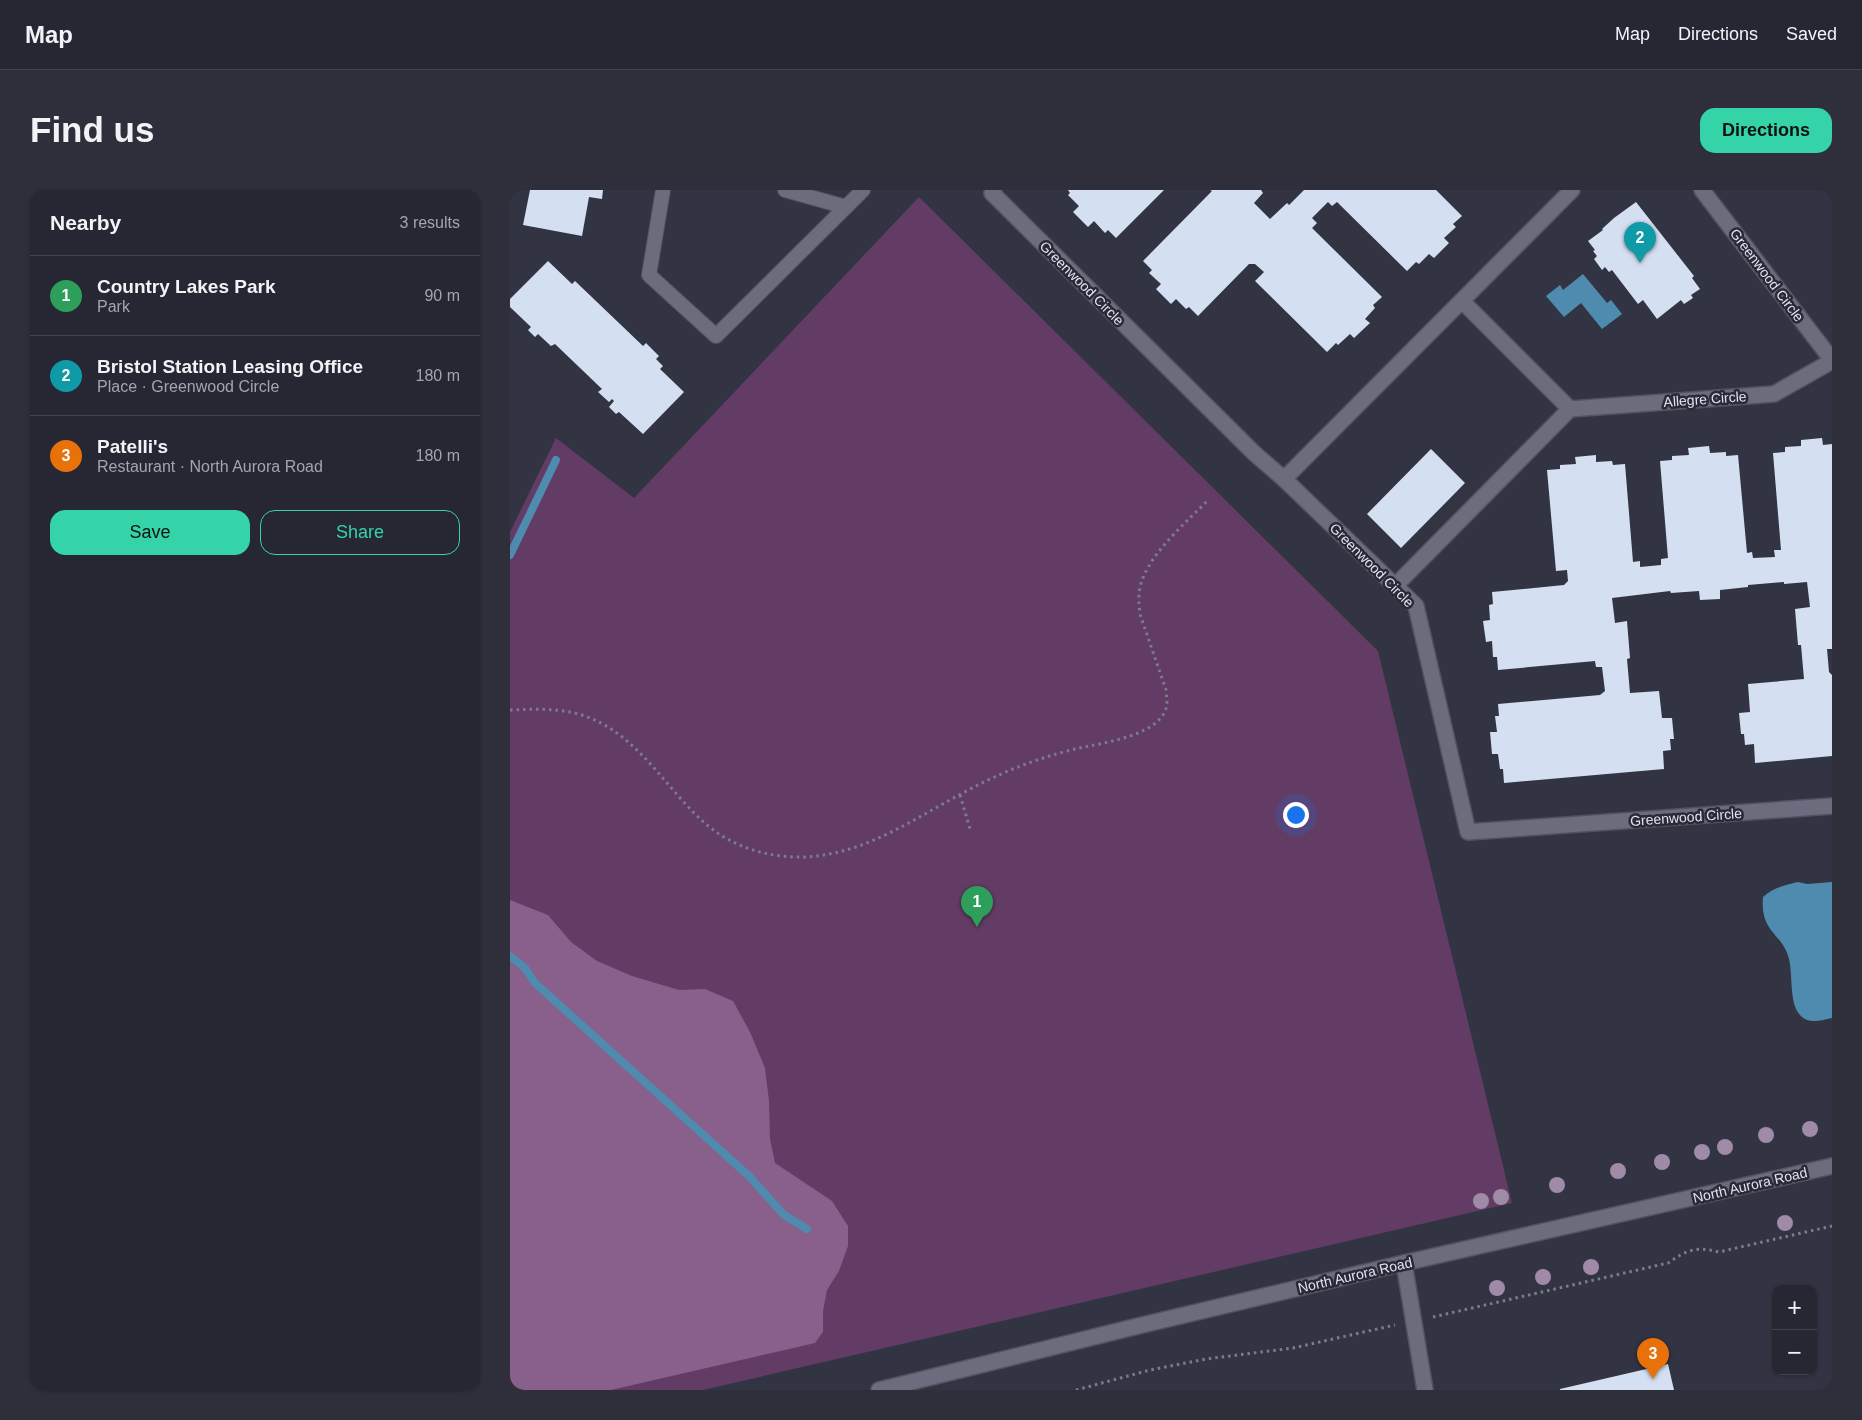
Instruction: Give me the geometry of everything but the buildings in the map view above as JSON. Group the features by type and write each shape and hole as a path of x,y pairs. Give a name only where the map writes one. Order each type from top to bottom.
{"street":[{"name":"Greenwood Circle","path":"994,190 992,193 1254,452 1416,606 1468,832 1832,806"},
{"path":"1284,479 1572,190"},
{"name":"Greenwood Circle","path":"1702,190 1832,361"},
{"path":"1395,586 1570,409 1462,301"},
{"name":"Allegre Circle","path":"1570,409 1774,394 1832,361"},
{"name":"North Aurora Road","path":"879,1390 1404,1263 1832,1166"},
{"path":"1404,1263 1425,1390"}],"lane":[{"path":"663,190 649,275 716,336 863,190"},
{"path":"786,190 846,207"}],"path":[{"path":"510,710 561,710 584,716 606,726 624,738 642,754 707,825 723,837 754,851 776,856 801,857 826,855 859,847 886,836 960,794 1023,764 1128,737 1147,729 1157,722 1164,712 1167,703 1166,690 1140,614 1138,601 1140,587 1152,559 1208,499"},
{"path":"960,794 971,832"},
{"path":"1435,1317 1668,1263 1683,1253 1703,1248 1719,1252 1832,1226"},
{"path":"1076,1390 1150,1370 1206,1358 1293,1348 1379,1329"}],"shaded area":[{"path":"919,197 1378,651 1512,1203 703,1390 510,1390 510,532 556,438 634,498"},
{"path":"510,900 548,915 571,942 597,961 632,976 679,990 705,989 733,1001 750,1032 765,1068 769,1101 770,1139 775,1163 832,1201 848,1226 848,1246 839,1271 827,1290 823,1311 823,1332 815,1343 611,1390 510,1390"}],"water":[{"path":"1583,274 1607,303 1611,300 1622,314 1602,329 1581,303 1564,317 1546,296 1560,285 1563,290"},
{"path":"1798,882 1807,884 1832,882 1832,1018 1819,1021 1807,1020 1797,1010 1794,1003 1789,959 1786,950 1768,925 1763,909 1763,897 1779,887"}],"waterway":[{"path":"510,555 556,460"},
{"path":"510,956 525,968 535,983 750,1177 784,1215 807,1229"}],"place":[{"name":"Bristol Station Leasing Office","path":"1640,263"},
{"name":"Country Lakes Park","path":"977,927"},
{"name":"Patelli's","path":"1653,1379"}]}
